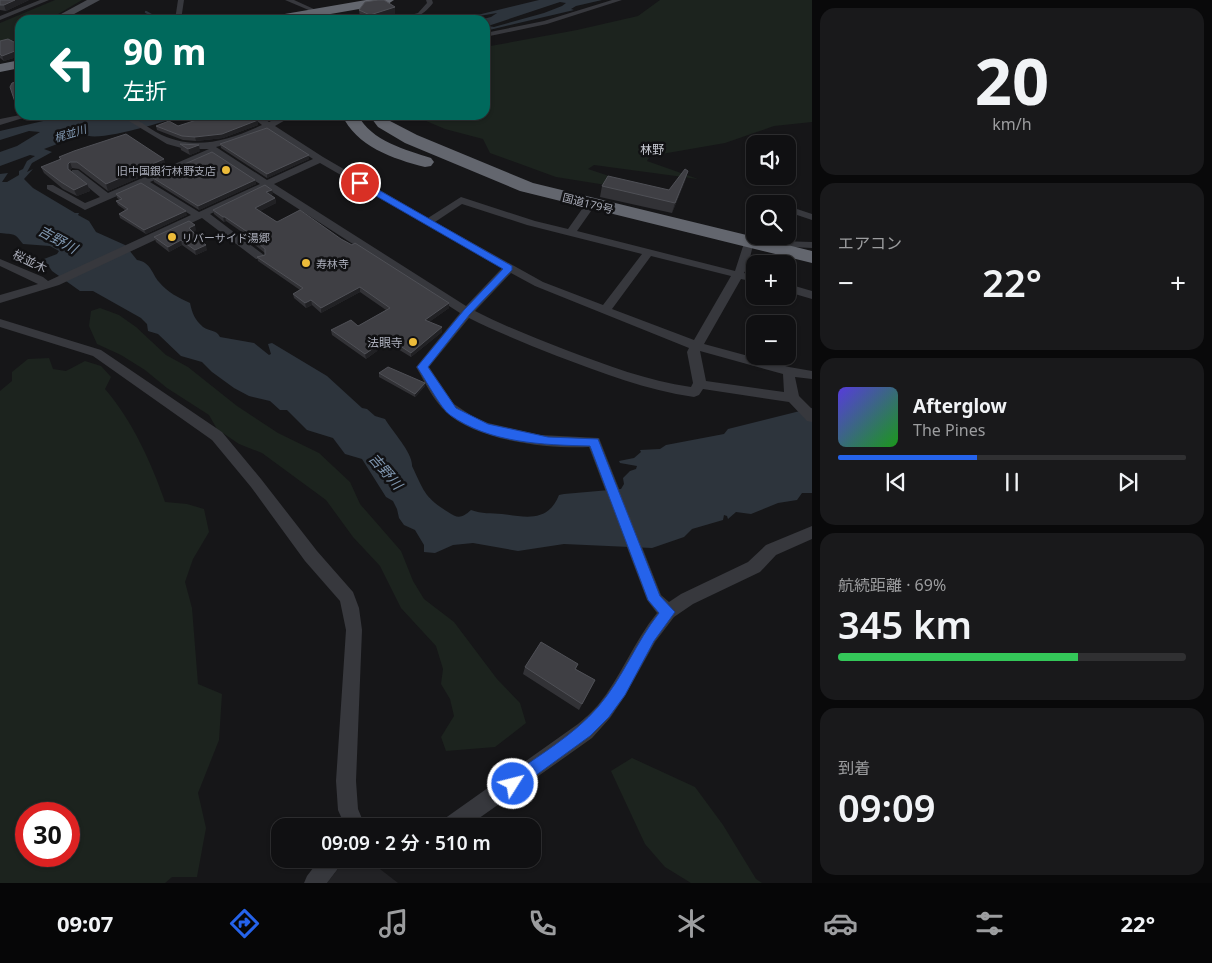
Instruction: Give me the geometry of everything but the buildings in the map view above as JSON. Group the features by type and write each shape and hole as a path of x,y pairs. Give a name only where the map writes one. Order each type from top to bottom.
{"highway":[{"path":"303,15 388,0"},
{"path":"344,8 349,15"},
{"path":"0,68 15,65"},
{"path":"352,120 354,125 364,135 401,154 461,172 475,174 492,172"},
{"name":"国道179号","path":"381,120 384,124 411,139 527,186 591,204 746,241"},
{"name":"国道179号","path":"762,245 812,256"}],"street":[{"path":"2,16 46,0"},
{"path":"65,15 95,0"},
{"path":"179,15 181,0"},
{"path":"288,0 313,10"},
{"path":"416,15 420,14 430,3 429,0"},
{"path":"490,34 545,23 619,0"},
{"path":"0,122 15,118"},
{"path":"132,120 172,142 213,148 467,312 500,329 643,382 694,392 700,384"},
{"path":"260,120 320,160 539,284 696,346 789,372 812,375"},
{"path":"50,187 85,207 213,148 280,120"},
{"path":"0,298 51,284 320,160"},
{"path":"75,172 107,197"},
{"path":"142,181 201,215 260,257"},
{"path":"428,222 461,200 531,223 746,277"},
{"path":"571,233 591,204"},
{"path":"796,212 812,217"},
{"path":"796,244 812,245"},
{"path":"700,384 693,352 744,266 748,245"},
{"path":"605,310 648,253"},
{"name":"桜並木","path":"0,262 51,284"},
{"path":"509,268 467,312 422,367 452,411 484,427 508,434 548,441 594,442 655,600 668,612"},
{"path":"796,290 812,294"},
{"path":"0,323 97,353 217,436 256,483 311,556 347,597 351,608 354,630 346,782 348,810 351,818"},
{"path":"789,372 789,390 795,401 812,418"},
{"path":"700,384 795,401"},
{"path":"462,818 585,731 604,712 620,690 649,636 668,612 687,599 754,566 771,550 812,532"},
{"path":"314,883 326,868"}],"shaded area":[{"path":"55,0 82,0 56,15 19,15"},
{"path":"660,0 812,0 812,122 774,126 725,143 650,156 647,161 698,179 594,165 588,169 633,184 631,189 556,177 490,153 483,139 445,129 424,120 490,120 490,46 577,30 638,16"},
{"path":"15,17 15,40 0,45 0,23"},
{"path":"100,308 119,315 136,327 166,355 188,367 237,406 278,433 319,453 350,482 360,504 401,551 413,581 424,599 454,622 497,679 520,703 526,723 495,747 446,751 441,737 454,716 450,699 441,684 443,669 436,646 401,608 380,566 353,537 326,500 262,453 239,444 217,429 209,415 167,388 145,370 121,355 97,344 89,326 91,311"},
{"path":"49,358 53,369 66,371 85,361 101,366 111,377 105,389 124,414 140,443 165,502 187,504 204,509 209,532 193,559 185,582 192,608 198,684 222,694 219,740 198,793 206,828 197,877 172,877 165,883 0,883 0,391 12,381 12,372 28,359"},
{"path":"632,758 695,787 723,825 756,879 762,883 691,883 665,867 645,844 611,771"},
{"path":"339,868 379,868 398,883 327,883"}],"water":[{"path":"539,0 602,0 571,9 574,10 490,30 490,26 494,27 544,13 566,3 560,2 490,25 490,17 497,13 478,15"},
{"path":"47,120 169,120 117,134 91,136 84,134 44,149 52,152 32,163 27,172 33,169 24,179 33,188 75,213 79,213 78,215 89,221 96,232 125,245 137,260 142,261 148,266 166,289 190,303 194,316 206,329 217,333 220,337 254,343 269,355 271,354 268,344 272,343 327,376 362,408 367,409 375,416 385,419 406,449 419,482 426,493 440,507 457,517 465,515 471,510 527,517 542,514 549,510 559,495 621,489 624,484 623,478 630,471 636,469 637,466 620,463 619,461 634,458 641,452 640,450 660,449 666,445 724,434 728,429 812,408 812,493 802,493 797,500 778,503 751,514 736,512 728,519 724,515 723,520 692,529 684,537 652,548 564,544 518,551 473,543 453,545 435,553 424,552 424,545 415,530 404,525 399,518 393,501 386,497 362,459 345,454 333,438 307,430 287,410 280,410 270,401 249,396 234,388 202,362 181,356 158,334 148,331 147,324 141,318 93,291 80,291 52,271 44,259 57,254 59,251 50,246 23,244 14,235 0,233 0,174 8,173 2,182 7,182 19,175 19,171 23,169 27,161 35,156 30,155 0,166 0,152 17,146 40,132 29,131 0,140 0,131"}],"waterway":[{"path":"146,12 151,15"}],"place":[{"name":"旧中国銀行林野支店","path":"226,170"},
{"name":"リバーサイド湯郷","path":"172,237"},
{"name":"寿林寺","path":"306,263"},
{"name":"法眼寺","path":"413,342"}],"district":[{"name":"林野","path":"652,149"}],"route":[{"path":"360,183 509,268 467,312 422,367 452,411 484,427 508,434 548,441 594,442 655,600 668,612 649,636 620,690 604,712 585,731 513,784"}],"water label":[{"name":"梶並川","path":"70,133"},
{"name":"吉野川","path":"58,239"},
{"name":"吉野川","path":"386,471"}]}
